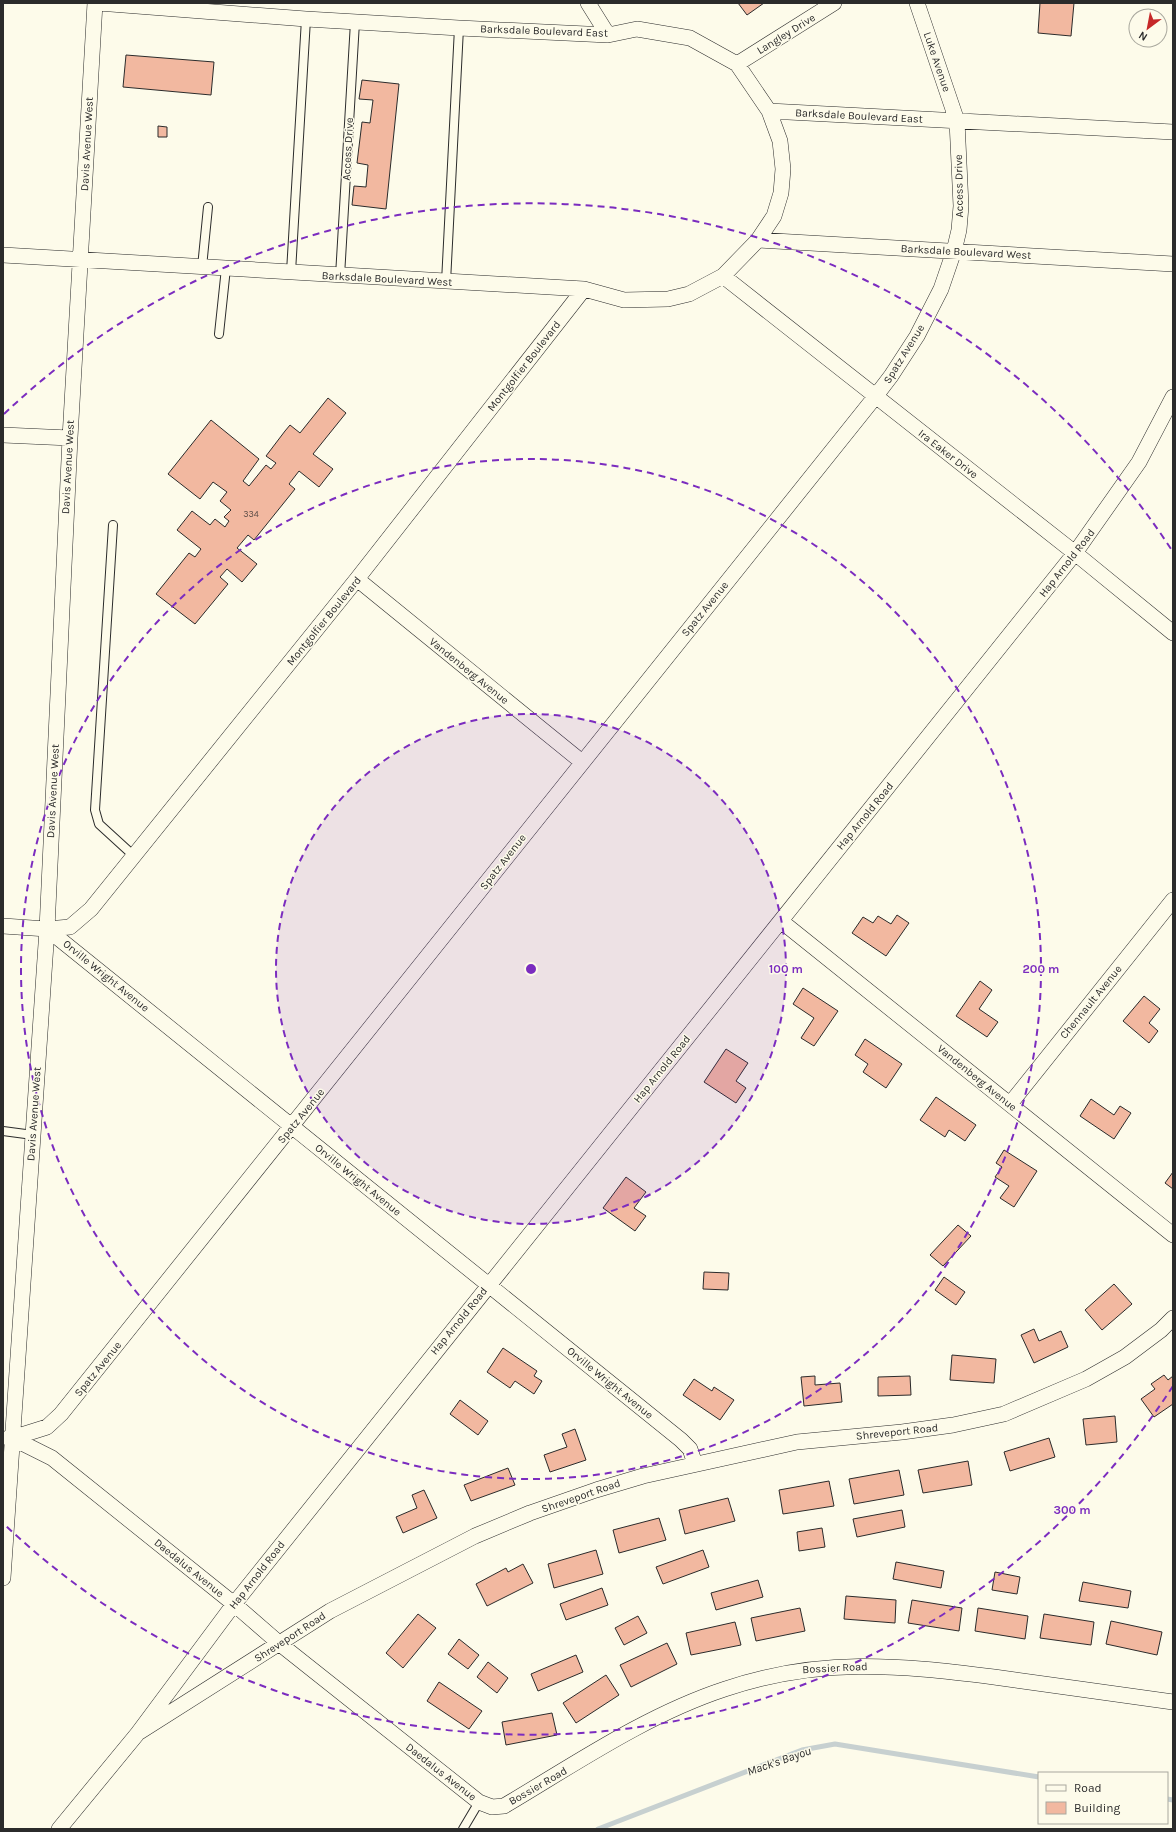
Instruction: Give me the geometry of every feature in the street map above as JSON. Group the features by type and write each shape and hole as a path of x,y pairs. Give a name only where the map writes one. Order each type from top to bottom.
{"street":[{"name":"Davis Avenue West","path":"3,1578 8,1438 47,928 70,438 95,3"},
{"name":"Barksdale Boulevard East","path":"98,3 306,19 459,28 608,34 637,29 690,38 737,64 769,111 1173,132"},
{"path":"588,3 608,34"},
{"name":"Langley Drive","path":"737,64 834,3"},
{"name":"Luke Avenue","path":"917,3 956,121"},
{"path":"755,244 774,216 781,193 783,169 780,141 769,111"},
{"name":"Access Drive","path":"954,251 959,230 962,206 956,121"},
{"name":"Barksdale Boulevard West","path":"3,255 340,276 584,289 624,300 668,299 689,294 723,276 755,244 954,251 1173,264"},
{"name":"Spatz Avenue","path":"8,1438 47,1428 61,1414 875,397 891,376 917,336 941,289 954,251"},
{"name":"Ira Eaker Drive","path":"723,276 1075,553 1173,634"},
{"name":"Montgolfier Boulevard","path":"47,928 70,927 92,909 357,580 584,289"},
{"name":"Hap Arnold Road","path":"138,1733 234,1604 1075,553 1139,462 1173,397"},
{"path":"3,435 70,438"},
{"name":"Vandenberg Avenue","path":"357,580 582,762"},
{"name":"Chennault Avenue","path":"1010,1104 1173,900"},
{"name":"Vandenberg Avenue","path":"781,922 1173,1235"},
{"path":"3,926 47,928"},
{"name":"Orville Wright Avenue","path":"47,928 681,1440 690,1449 695,1464"},
{"name":"Shreveport Road","path":"59,1829 138,1733 330,1611 475,1536 530,1513 596,1490 643,1476 695,1464 797,1442 931,1428 1004,1414 1086,1380 1125,1357 1161,1330 1173,1318"},
{"name":"Daedalus Avenue","path":"8,1438 52,1458 234,1604 280,1644 479,1802 492,1807 504,1806"},
{"name":"Bossier Road","path":"504,1806 648,1721 724,1689 798,1670 854,1666 909,1667 1173,1702"}],"lane":[{"path":"291,272 306,19"},
{"name":"Access Drive","path":"340,276 355,22"},
{"path":"446,282 459,28"},
{"path":"202,267 208,207"},
{"path":"219,334 226,268"},
{"path":"114,525 95,810 98,824 134,856"},
{"path":"3,1131 32,1135"},
{"path":"463,1829 479,1802"}],"building":[{"path":"738,3 764,3 747,15"},
{"path":"1040,3 1074,3 1071,36 1038,33"},
{"path":"126,55 214,62 211,95 123,87"},
{"path":"362,80 399,84 386,209 352,205 354,186 366,187 368,165 357,163 362,122 370,123 373,100 359,99"},
{"path":"158,126 167,127 167,137 158,137"},
{"path":"328,398 346,413 313,454 333,469 319,487 299,471 289,484 295,489 254,540 248,535 237,548 257,564 242,582 227,569 220,577 228,584 195,624 156,594 189,553 195,557 201,549 177,530 192,511 210,525 215,519 225,527 229,521 224,517 231,510 220,501 227,492 213,482 200,499 168,474 211,420 259,459 243,481 249,486 266,465 271,469 276,463 266,456 290,425 300,433"},
{"path":"897,915 909,923 886,956 852,933 863,917 873,923 878,916 891,924"},
{"path":"980,981 992,990 979,1009 998,1022 987,1037 956,1016"},
{"path":"803,988 838,1011 814,1046 801,1038 814,1018 793,1004"},
{"path":"1144,996 1160,1009 1149,1023 1158,1031 1149,1043 1123,1021"},
{"path":"865,1039 902,1064 886,1088 863,1072 868,1064 855,1055"},
{"path":"726,1049 748,1063 736,1081 746,1088 736,1103 704,1082"},
{"path":"936,1097 976,1125 965,1141 949,1130 945,1137 920,1120"},
{"path":"1091,1099 1114,1115 1120,1106 1131,1113 1114,1139 1080,1116"},
{"path":"1004,1150 1037,1171 1014,1207 1000,1198 1009,1186 995,1177 1002,1167 996,1163"},
{"path":"1173,1172 1173,1189 1165,1183"},
{"path":"626,1177 646,1192 634,1208 646,1216 635,1231 603,1208"},
{"path":"958,1225 971,1236 943,1266 930,1255"},
{"path":"704,1272 729,1273 728,1290 703,1289"},
{"path":"944,1277 965,1292 956,1305 935,1290"},
{"path":"1114,1284 1132,1304 1102,1330 1085,1310"},
{"path":"1034,1329 1039,1341 1061,1331 1068,1347 1034,1363 1021,1335"},
{"path":"503,1348 537,1371 534,1376 542,1381 534,1394 515,1381 510,1388 487,1372"},
{"path":"952,1355 996,1359 994,1383 950,1380"},
{"path":"1164,1375 1168,1380 1173,1376 1173,1404 1154,1417 1141,1399 1155,1389 1151,1384"},
{"path":"815,1376 815,1385 840,1383 842,1402 804,1406 801,1377"},
{"path":"910,1376 911,1395 878,1396 878,1377"},
{"path":"694,1379 712,1391 714,1387 734,1400 720,1420 683,1395"},
{"path":"460,1400 488,1421 478,1435 450,1414"},
{"path":"1115,1416 1117,1442 1086,1445 1083,1419"},
{"path":"575,1429 586,1460 550,1472 544,1455 567,1447 562,1434"},
{"path":"1049,1438 1055,1457 1010,1471 1004,1452"},
{"path":"968,1461 972,1485 923,1493 918,1470"},
{"path":"508,1468 515,1485 471,1501 464,1485"},
{"path":"899,1470 904,1495 854,1504 849,1479"},
{"path":"829,1481 834,1506 783,1514 779,1490"},
{"path":"424,1490 437,1518 403,1533 396,1517 417,1508 412,1495"},
{"path":"728,1498 735,1521 685,1534 679,1510"},
{"path":"902,1510 905,1527 857,1537 853,1519"},
{"path":"659,1518 666,1540 619,1553 613,1530"},
{"path":"822,1528 825,1547 799,1551 797,1532"},
{"path":"596,1550 603,1574 554,1588 548,1564"},
{"path":"703,1550 709,1567 663,1584 656,1567"},
{"path":"896,1562 944,1571 941,1588 893,1579"},
{"path":"523,1564 533,1583 487,1606 476,1584 506,1568 508,1572"},
{"path":"995,1572 1020,1577 1017,1594 992,1590"},
{"path":"758,1580 763,1597 716,1610 711,1593"},
{"path":"1083,1582 1131,1591 1128,1608 1079,1601"},
{"path":"602,1588 608,1605 566,1620 560,1604"},
{"path":"846,1596 896,1600 895,1623 844,1619"},
{"path":"912,1600 962,1608 959,1631 908,1623"},
{"path":"800,1608 805,1631 756,1641 751,1618"},
{"path":"978,1608 1028,1616 1025,1639 975,1631"},
{"path":"418,1614 436,1628 403,1668 386,1653"},
{"path":"1044,1614 1094,1622 1091,1645 1040,1638"},
{"path":"638,1616 647,1633 624,1645 615,1628"},
{"path":"1111,1621 1162,1632 1157,1655 1106,1644"},
{"path":"735,1622 741,1645 691,1655 686,1633"},
{"path":"459,1639 479,1655 468,1669 448,1654"},
{"path":"667,1643 677,1664 631,1687 620,1665"},
{"path":"576,1655 583,1672 538,1691 531,1674"},
{"path":"488,1662 508,1678 497,1693 477,1677"},
{"path":"606,1675 619,1695 576,1723 563,1703"},
{"path":"439,1682 482,1711 469,1729 427,1701"},
{"path":"552,1713 557,1735 506,1745 502,1722"}],"waterway":[{"name":"Mack's Bayou","path":"598,1829 802,1750 835,1744 1038,1777"},
{"name":"Mack's Bayou","path":"1168,1799 1173,1800"}]}
